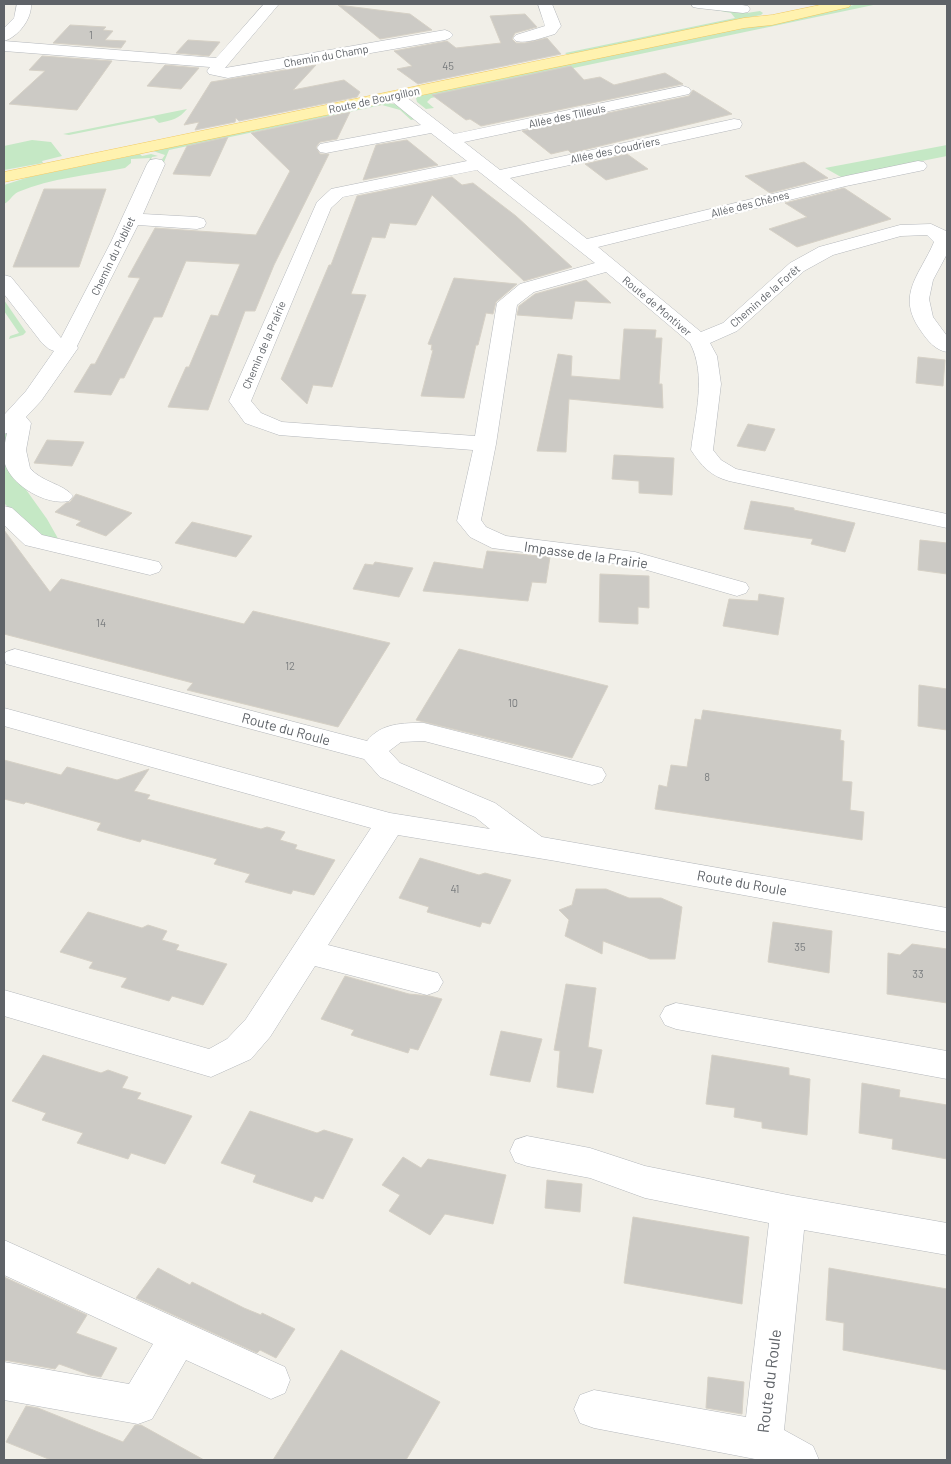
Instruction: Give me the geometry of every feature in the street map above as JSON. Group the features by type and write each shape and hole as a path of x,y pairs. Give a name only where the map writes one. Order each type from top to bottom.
{"main road":[{"name":"Route de Bourgillon","path":"4,177 395,96 744,16 812,4"},
{"name":"Route de Bourgillon","path":"744,16 781,19 844,4"}],"street":[{"path":"4,36 21,21 24,4"},
{"path":"4,46 220,63 272,4"},
{"path":"521,38 550,31 553,26 545,4"},
{"path":"698,4 744,16"},
{"name":"Chemin du Champ","path":"220,63 216,70 220,73 228,73 445,35"},
{"name":"Allée des Tilleuls","path":"451,140 683,91"},
{"name":"Route de Montiver","path":"395,96 609,265 698,340 707,356 710,384 702,450 713,465 729,474 947,521"},
{"name":"Allée des Coudriers","path":"488,170 734,124"},
{"path":"326,148 434,127"},
{"name":"Chemin du Publiet","path":"8,422 38,392 68,348 132,219 156,164"},
{"name":"Allée des Chênes","path":"584,245 846,181 918,166"},
{"name":"Chemin de la Prairie","path":"485,444 279,428 253,418 240,401 323,206 337,193 488,170"},
{"path":"132,219 197,223"},
{"name":"Chemin de la Forêt","path":"698,340 730,327 797,267 826,251 900,231 916,229 931,230 939,235 943,242 938,256 922,281 918,300 923,322 947,346"},
{"path":"485,444 507,303 527,288 609,265"},
{"path":"4,281 49,339 56,345 68,348"},
{"path":"8,422 20,423 14,456 16,465 29,482 61,496"},
{"name":"Impasse de la Prairie","path":"485,444 469,521 478,532 501,543 635,559 737,588"},
{"path":"4,514 34,540 150,567"},
{"name":"Route du Roule","path":"15,658 374,752 390,770 485,810 536,847"},
{"name":"Route du Roule","path":"4,717 390,823 947,920"},
{"path":"374,752 381,740 397,732 424,732 592,775"},
{"path":"4,1003 211,1063 239,1048 258,1028 390,823"},
{"path":"308,952 427,982"},
{"path":"676,1016 947,1065"},
{"path":"527,1151 590,1162 645,1182 788,1211 947,1239"},
{"name":"Route du Roule","path":"594,1409 763,1440 788,1211"},
{"path":"4,1257 271,1380"},
{"path":"4,1381 138,1405 178,1338"},
{"path":"763,1440 799,1460"}],"green space":[{"path":"859,4 878,4 431,98 427,102 434,108 426,109 417,102 416,98 421,95"},
{"path":"700,7 747,13 760,11 763,13 761,15 568,55 565,53 735,18 731,13"},
{"path":"384,103 396,104 416,119 411,120 400,110 382,105 169,150 164,162 160,162 165,155 153,151"},
{"path":"187,109 175,119 159,123 154,118 69,135 63,134"},
{"path":"32,140 51,142 62,156 42,161 43,163 4,170 4,146"},
{"path":"947,145 947,156 841,177 825,168"},
{"path":"140,154 142,156 151,154 158,156 152,157 121,227 118,228 150,158 131,159 131,163 125,168 57,180 31,187 16,193 4,204 4,185 29,177"},
{"path":"4,300 26,332 23,335 9,339 10,336 19,333 4,311"},
{"path":"14,426 7,463 47,519 60,542 42,535 29,527 4,503 4,435"}],"building":[{"path":"338,5 410,14 432,30 380,39"},
{"path":"525,14 537,27 515,33 512,39 516,43 525,43 547,38 561,54 418,84 397,69 412,66 394,51 447,41 456,48 501,43 490,16"},
{"path":"70,25 106,27 103,30 113,31 105,40 126,41 121,48 53,43"},
{"path":"188,40 220,42 209,56 176,53"},
{"path":"42,56 112,61 77,110 9,104 45,71 29,70"},
{"path":"165,65 199,68 181,89 147,86"},
{"path":"316,65 293,90 344,80 360,92 357,97 239,121 236,118 235,122 195,130 199,122 184,125 211,82"},
{"path":"571,66 584,80 600,77 614,85 665,73 683,84 481,126 470,119 466,120 432,95"},
{"path":"693,90 732,114 571,153 568,150 551,154 522,131 689,96"},
{"path":"350,112 337,139 320,142 316,147 320,154 329,154 274,265 255,311 245,311 208,410 168,407 186,367 189,367 211,315 218,316 240,264 186,261 162,317 154,317 124,378 120,378 111,395 74,392 91,364 95,364 140,278 128,277 155,228 256,235 290,171 251,133"},
{"path":"228,137 210,176 173,174 187,146"},
{"path":"407,140 438,165 363,180 376,145"},
{"path":"627,154 648,169 606,180 585,164"},
{"path":"804,162 828,178 770,193 745,176"},
{"path":"452,177 462,185 473,183 516,216 572,267 524,281 432,195 416,225 390,223 385,238 372,237 351,294 366,295 332,387 313,385 307,404 281,379 329,265 331,265 357,196"},
{"path":"844,188 891,219 797,247 769,229 807,217 785,203"},
{"path":"44,189 106,189 79,267 13,267"},
{"path":"454,278 517,284 496,302 493,314 486,313 478,345 476,345 464,398 421,396 433,350 431,350 432,345 428,344"},
{"path":"586,280 611,303 575,301 572,319 517,315 519,306 535,294"},
{"path":"624,329 656,330 655,338 662,338 659,384 662,384 663,408 569,399 566,452 537,451 558,354 572,356 571,376 620,380"},
{"path":"918,357 945,360 943,386 916,383"},
{"path":"748,424 775,429 765,451 737,446"},
{"path":"47,440 84,442 72,466 34,463"},
{"path":"614,455 674,458 672,495 639,493 639,481 612,479"},
{"path":"76,494 132,513 106,536 76,525 81,521 55,512 70,502"},
{"path":"751,501 794,508 794,510 855,523 845,552 811,544 813,539 744,529"},
{"path":"192,522 252,536 236,557 175,543"},
{"path":"4,530 50,592 61,579 244,624 253,611 390,643 338,727 187,690 193,683 4,634"},
{"path":"920,540 947,543 947,574 918,570"},
{"path":"487,551 550,557 546,583 532,582 528,601 423,591 434,562 483,569"},
{"path":"375,562 413,568 399,597 353,589 365,564 373,565"},
{"path":"600,574 649,576 649,608 638,607 638,624 599,622"},
{"path":"759,594 784,598 778,635 723,626 729,599 758,601"},
{"path":"459,649 608,686 572,758 416,720"},
{"path":"919,685 947,689 947,730 918,726"},
{"path":"703,710 841,730 840,740 844,741 842,781 852,782 850,810 864,812 862,840 655,809 659,785 667,787 671,765 687,767 695,719 701,720"},
{"path":"4,760 61,775 67,767 117,780 149,769 134,791 150,795 147,799 261,829 267,827 285,832 280,840 297,845 295,849 335,860 314,895 293,890 291,894 245,882 250,874 214,864 217,859 142,839 140,842 97,830 101,823 26,802 24,804 4,799"},
{"path":"420,858 479,875 485,873 511,880 490,924 482,922 480,927 427,912 429,907 399,898"},
{"path":"576,889 606,889 629,898 661,898 682,907 675,959 650,959 603,941 602,954 565,936 569,920 559,910 572,905"},
{"path":"88,912 142,928 148,925 167,931 162,940 179,945 176,950 227,964 203,1005 172,996 169,1001 121,987 127,978 89,968 93,962 60,952"},
{"path":"773,922 832,931 829,973 768,962"},
{"path":"912,944 947,949 947,1003 887,994 888,953 900,955"},
{"path":"345,976 409,994 442,999 418,1050 410,1048 408,1053 351,1035 354,1030 321,1019"},
{"path":"566,984 596,988 588,1047 602,1050 593,1093 557,1087 560,1051 554,1050"},
{"path":"501,1031 542,1039 530,1082 490,1075"},
{"path":"43,1055 101,1073 108,1070 128,1077 122,1088 141,1093 137,1099 192,1116 165,1164 131,1153 128,1159 77,1143 83,1133 42,1120 46,1113 12,1101"},
{"path":"712,1055 789,1068 789,1075 810,1079 807,1135 762,1128 762,1122 734,1117 735,1108 706,1104"},
{"path":"862,1083 900,1090 899,1097 947,1105 947,1159 892,1149 893,1139 859,1133"},
{"path":"250,1111 317,1133 324,1130 353,1139 323,1199 315,1196 312,1202 253,1182 256,1175 221,1163"},
{"path":"403,1157 421,1168 428,1159 506,1175 493,1224 445,1214 430,1235 389,1211 400,1195 382,1185"},
{"path":"547,1180 582,1184 580,1212 545,1208"},
{"path":"633,1217 749,1237 742,1304 624,1283"},
{"path":"158,1268 190,1285 192,1282 244,1308 261,1315 262,1313 295,1329 276,1358 260,1350 257,1353 136,1298"},
{"path":"829,1268 947,1289 947,1370 843,1350 844,1323 826,1320"},
{"path":"4,1277 87,1315 76,1333 117,1348 101,1377 59,1364 55,1369 4,1360"},
{"path":"341,1350 440,1402 406,1460 273,1460"},
{"path":"708,1377 744,1382 742,1414 706,1408"},
{"path":"26,1406 38,1408 123,1442 135,1425 141,1425 204,1460 51,1460 6,1442"}]}
